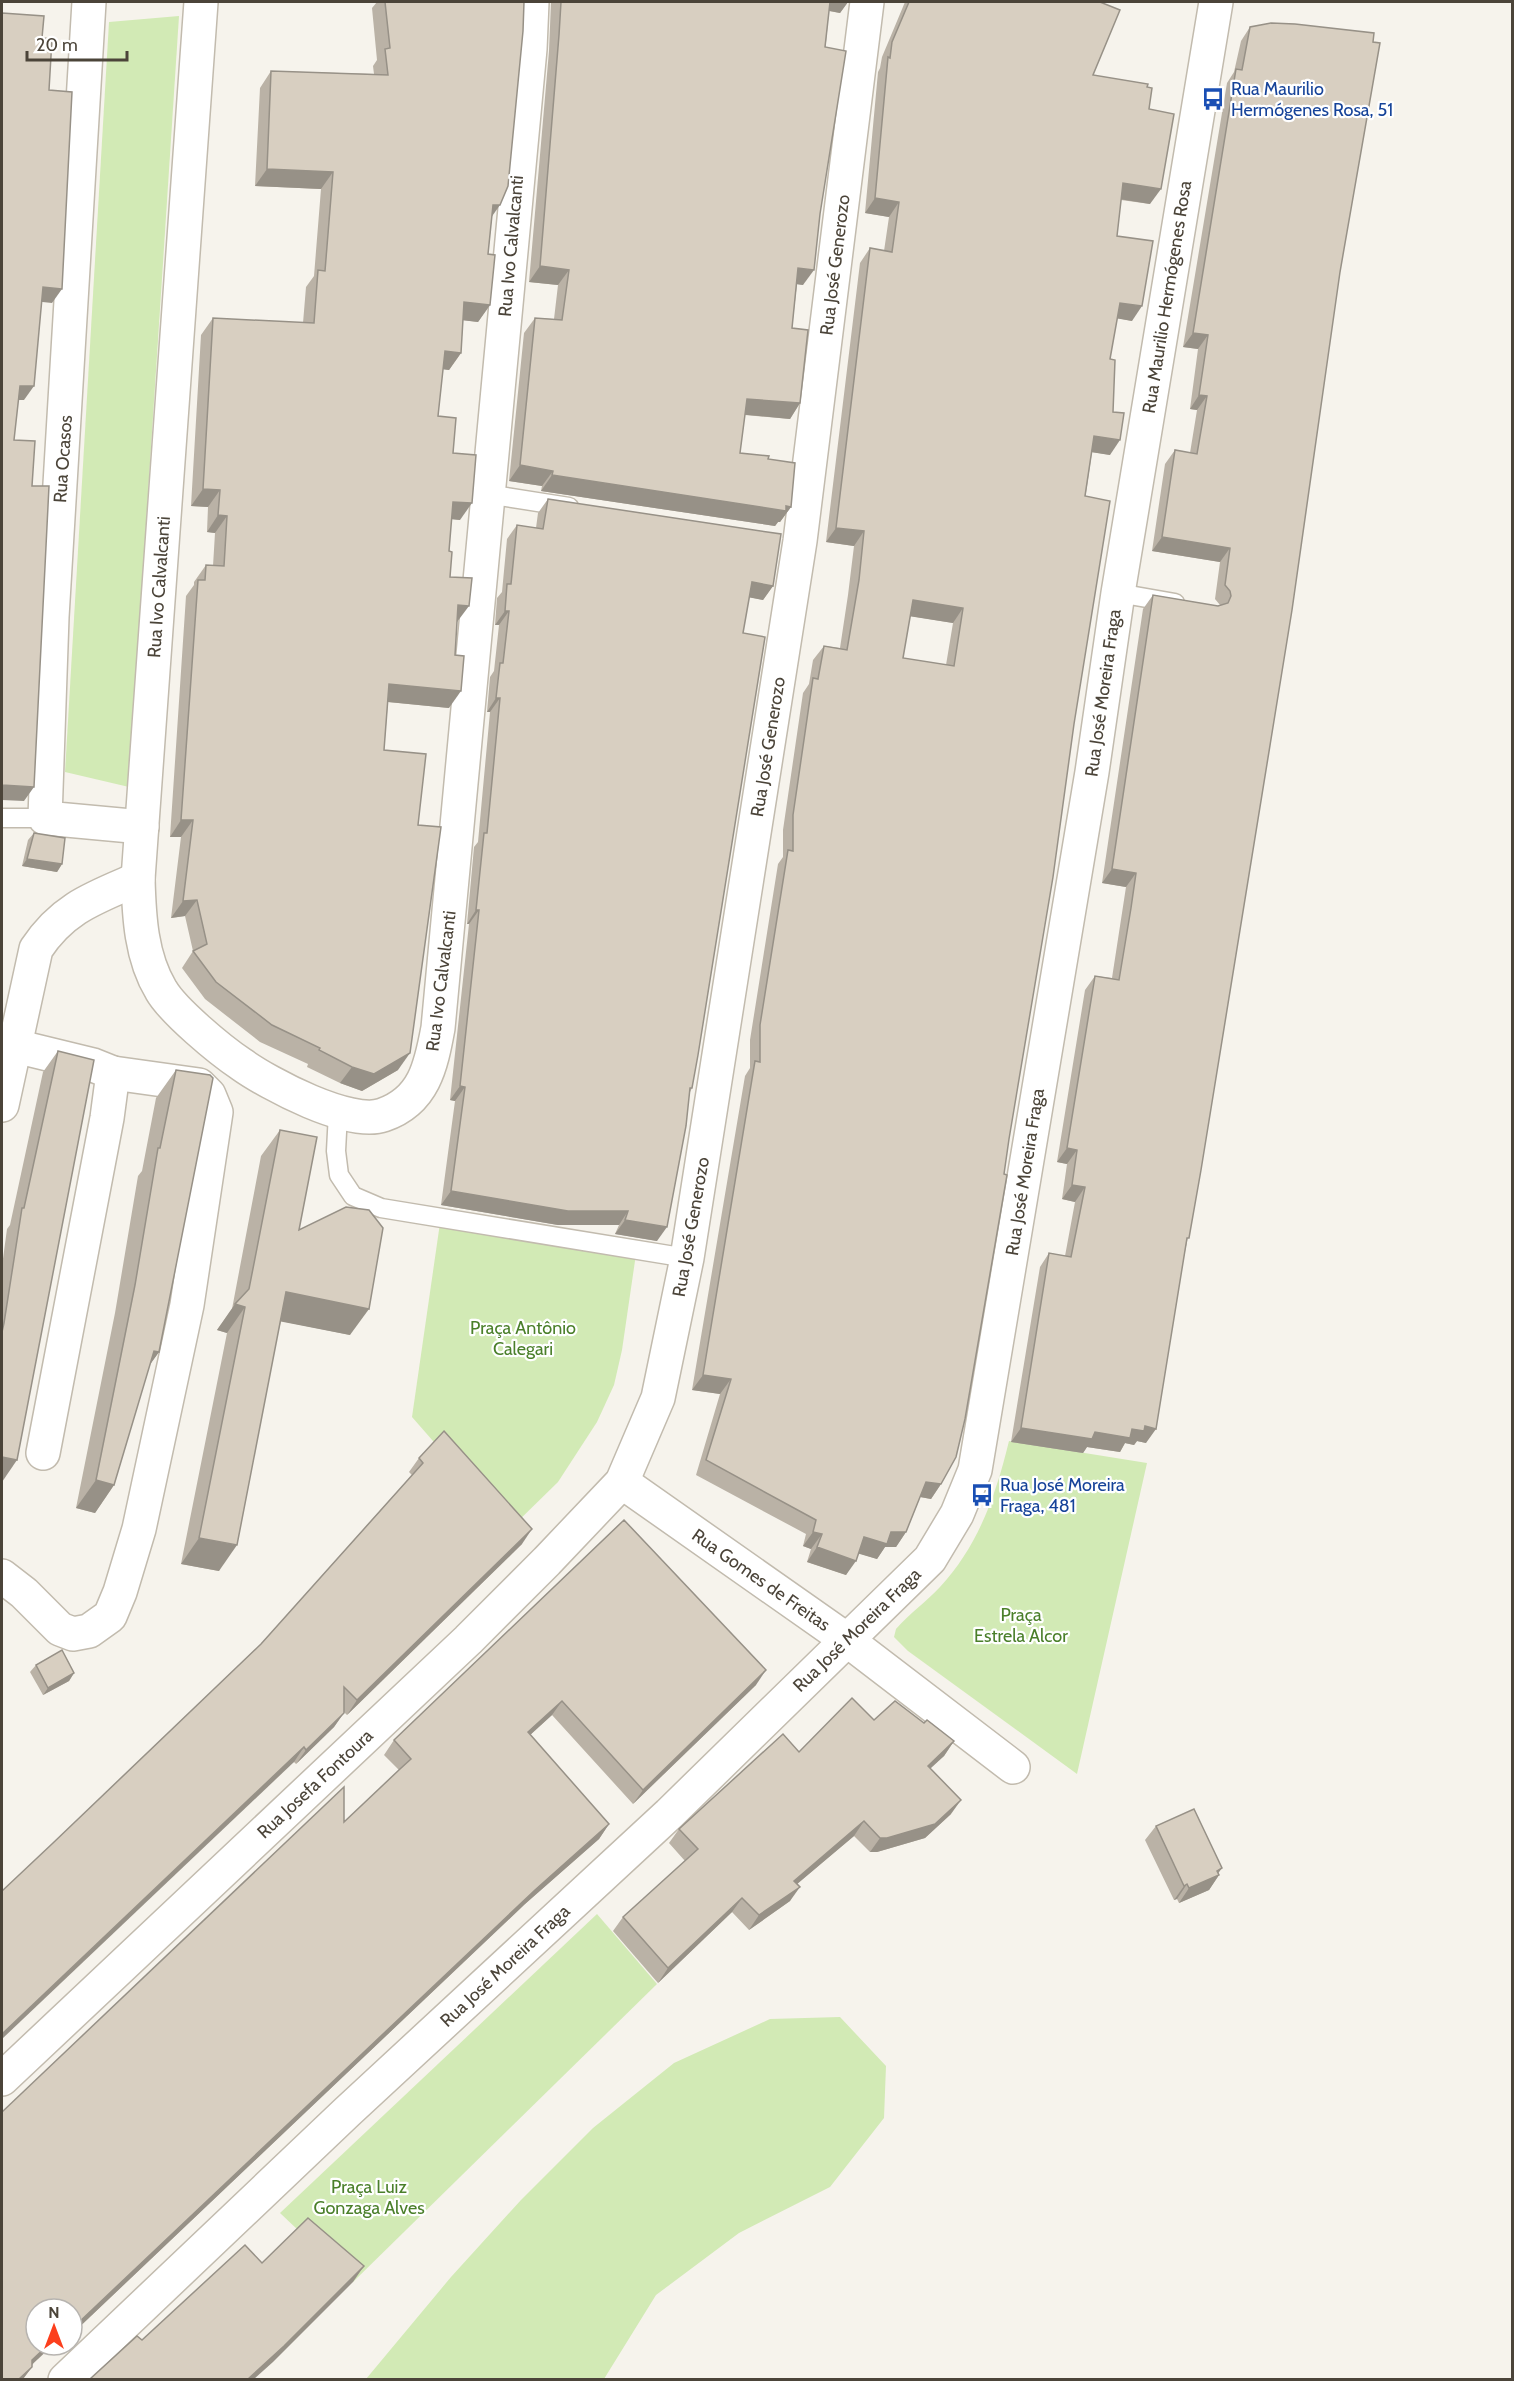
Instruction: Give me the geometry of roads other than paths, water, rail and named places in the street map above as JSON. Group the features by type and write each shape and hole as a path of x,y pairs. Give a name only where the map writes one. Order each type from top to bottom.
{"street":[{"name":"Rua Ocasos","path":"45,818 52,628 88,2"},
{"name":"Rua Ivo Calvalcanti","path":"201,2 138,879 139,918 147,956 161,990 180,1013 241,1064 338,1113 357,1117 381,1116 403,1106 418,1089 430,1067 438,1028 530,49 532,2"},
{"name":"Rua José Generozo","path":"622,1482 658,1398 687,1258 867,2"},
{"name":"Rua Maurilio Hermógenes Rosa","path":"1118,593 1216,2"},
{"name":"Rua José Moreira Fraga","path":"65,2379 346,2112 669,1814 930,1559 957,1514 975,1470 1092,772 1118,593"},
{"path":"45,818 142,826"},
{"path":"2,1105 36,949 47,932 64,915 94,898 138,879"},
{"path":"2,1576 24,1593 60,1629 73,1634 89,1630 110,1616 120,1592 139,1529 187,1305 216,1112 209,1095 199,1085 113,1073 93,1065 15,1046"},
{"path":"43,1453 107,1119 113,1073"},
{"name":"Rua Gomes de Freitas","path":"622,1482 847,1640 1013,1767"},
{"name":"Rua Josefa Fontoura","path":"2,2079 460,1648 547,1562 622,1482"}],"lane":[{"path":"487,494 586,509"},
{"path":"1118,593 1187,605"},
{"path":"2,818 45,818"},
{"path":"338,1113 336,1151 339,1175 353,1197 381,1208 687,1258"}],"place":[{"name":"Rua Maurilio Hermógenes Rosa, 51","path":"1213,99"},
{"name":"Rua José Moreira Fraga, 481","path":"982,1495"}],"park label":[{"name":"Praça Antônio Calegari","path":"523,1338"},
{"name":"Praça Estrela Alcor","path":"1021,1625"},
{"name":"Praça Luiz Gonzaga Alves","path":"369,2197"}]}
